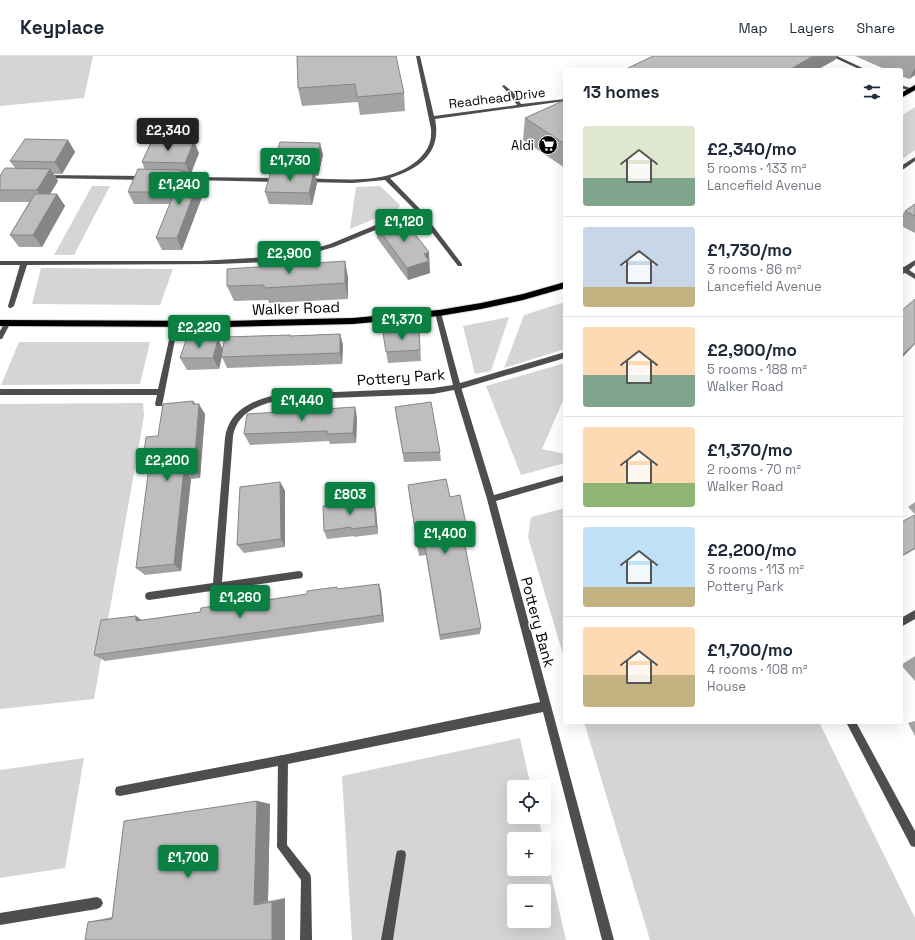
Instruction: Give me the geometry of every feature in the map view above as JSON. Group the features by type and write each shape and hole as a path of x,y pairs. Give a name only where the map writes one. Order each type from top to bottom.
{"main road":[{"path":"903,95 913,89"},
{"name":"Walker Road","path":"3,323 175,324 347,321 438,313 515,299 563,286"}],"street":[{"path":"301,180 359,180 386,178 410,169 422,159 429,151 434,136 432,118 418,56"},
{"path":"833,56 860,68"},
{"path":"504,86 512,94 520,106"},
{"path":"903,86 913,89"},
{"name":"Readhead Drive","path":"432,118 563,100"},
{"path":"903,168 915,159"},
{"path":"39,177 150,178"},
{"path":"386,178 418,210 460,265"},
{"path":"188,179 286,180"},
{"path":"0,263 223,262 277,258 324,248 357,236 418,210"},
{"path":"903,270 915,262"},
{"path":"10,306 24,264"},
{"path":"903,271 915,277"},
{"name":"Pottery Bank","path":"438,313 457,386 491,499 608,940"},
{"path":"0,337 3,323"},
{"path":"159,404 160,392 175,324"},
{"name":"Pottery Park","path":"217,587 230,430 239,416 257,404 269,399 282,397 433,391 457,386 563,356"},
{"path":"0,392 160,392"},
{"path":"491,499 563,479"},
{"path":"149,596 299,575"},
{"path":"903,622 915,614"},
{"path":"120,791 283,760 546,706"},
{"path":"852,724 915,842"},
{"path":"283,760 282,847 306,878 306,940"},
{"path":"387,940 401,855"},
{"path":"0,919 97,903"}],"shaded area":[{"path":"0,56 93,56 84,98 0,106"},
{"path":"915,107 915,150 903,159 903,115"},
{"path":"92,186 110,186 74,255 54,255"},
{"path":"380,186 400,205 398,209 350,229 356,187"},
{"path":"41,268 173,269 160,305 32,304"},
{"path":"563,303 563,350 504,368 524,315"},
{"path":"509,317 491,371 475,374 463,326"},
{"path":"19,342 150,342 140,384 1,385"},
{"path":"563,364 563,401 542,449 563,454 563,464 521,475 486,386"},
{"path":"143,403 144,416 94,699 0,709 0,404"},
{"path":"563,509 563,654 528,537 531,517"},
{"path":"585,724 820,724 915,918 915,940 650,940"},
{"path":"520,738 529,780 507,780 507,824 540,824 541,832 507,832 507,876 551,876 551,875 566,940 352,940 342,776"},
{"path":"84,758 65,868 0,878 0,770"}],"building":[{"path":"297,56 396,56 404,93 357,97 355,84 298,88"},
{"path":"653,56 813,56 792,68 628,68"},
{"path":"563,101 563,143 525,118"},
{"path":"25,139 68,140 55,162 10,161"},
{"path":"152,140 194,141 185,163 142,162"},
{"path":"280,142 320,143 315,164 273,164"},
{"path":"5,168 50,169 37,190 0,190 0,176"},
{"path":"138,169 182,170 173,192 128,192"},
{"path":"183,171 200,177 177,238 156,238"},
{"path":"271,171 314,171 309,193 265,192"},
{"path":"35,194 57,194 33,235 10,235"},
{"path":"915,204 915,216 905,211"},
{"path":"398,218 403,225 407,224 429,252 424,254 429,261 407,268 376,226"},
{"path":"345,261 345,283 264,288 264,285 227,286 227,269"},
{"path":"915,299 915,343 903,354 903,309"},
{"path":"419,331 420,350 386,352 383,333"},
{"path":"340,334 340,353 221,357 225,337"},
{"path":"218,339 213,358 180,358 186,340"},
{"path":"193,401 193,404 199,404 194,468 184,469 174,564 136,568 150,459 143,460 146,437 158,436 163,404"},
{"path":"431,402 440,452 403,453 395,407"},
{"path":"355,407 353,433 327,434 327,431 244,434 247,414"},
{"path":"446,479 450,497 460,495 467,529 462,530 481,628 440,635 425,547 418,548 408,485"},
{"path":"280,482 281,539 237,545 240,487"},
{"path":"374,500 376,526 351,529 351,527 324,531 323,506"},
{"path":"915,515 915,548 903,555 903,521"},
{"path":"379,584 382,615 94,655 101,620 136,616 136,621 200,612 201,608 226,604 226,606 307,594 307,591"},
{"path":"257,801 254,905 272,902 272,940 85,940 88,922 112,919 124,821"}],"place":[{"name":"Aldi","path":"548,145"}]}
